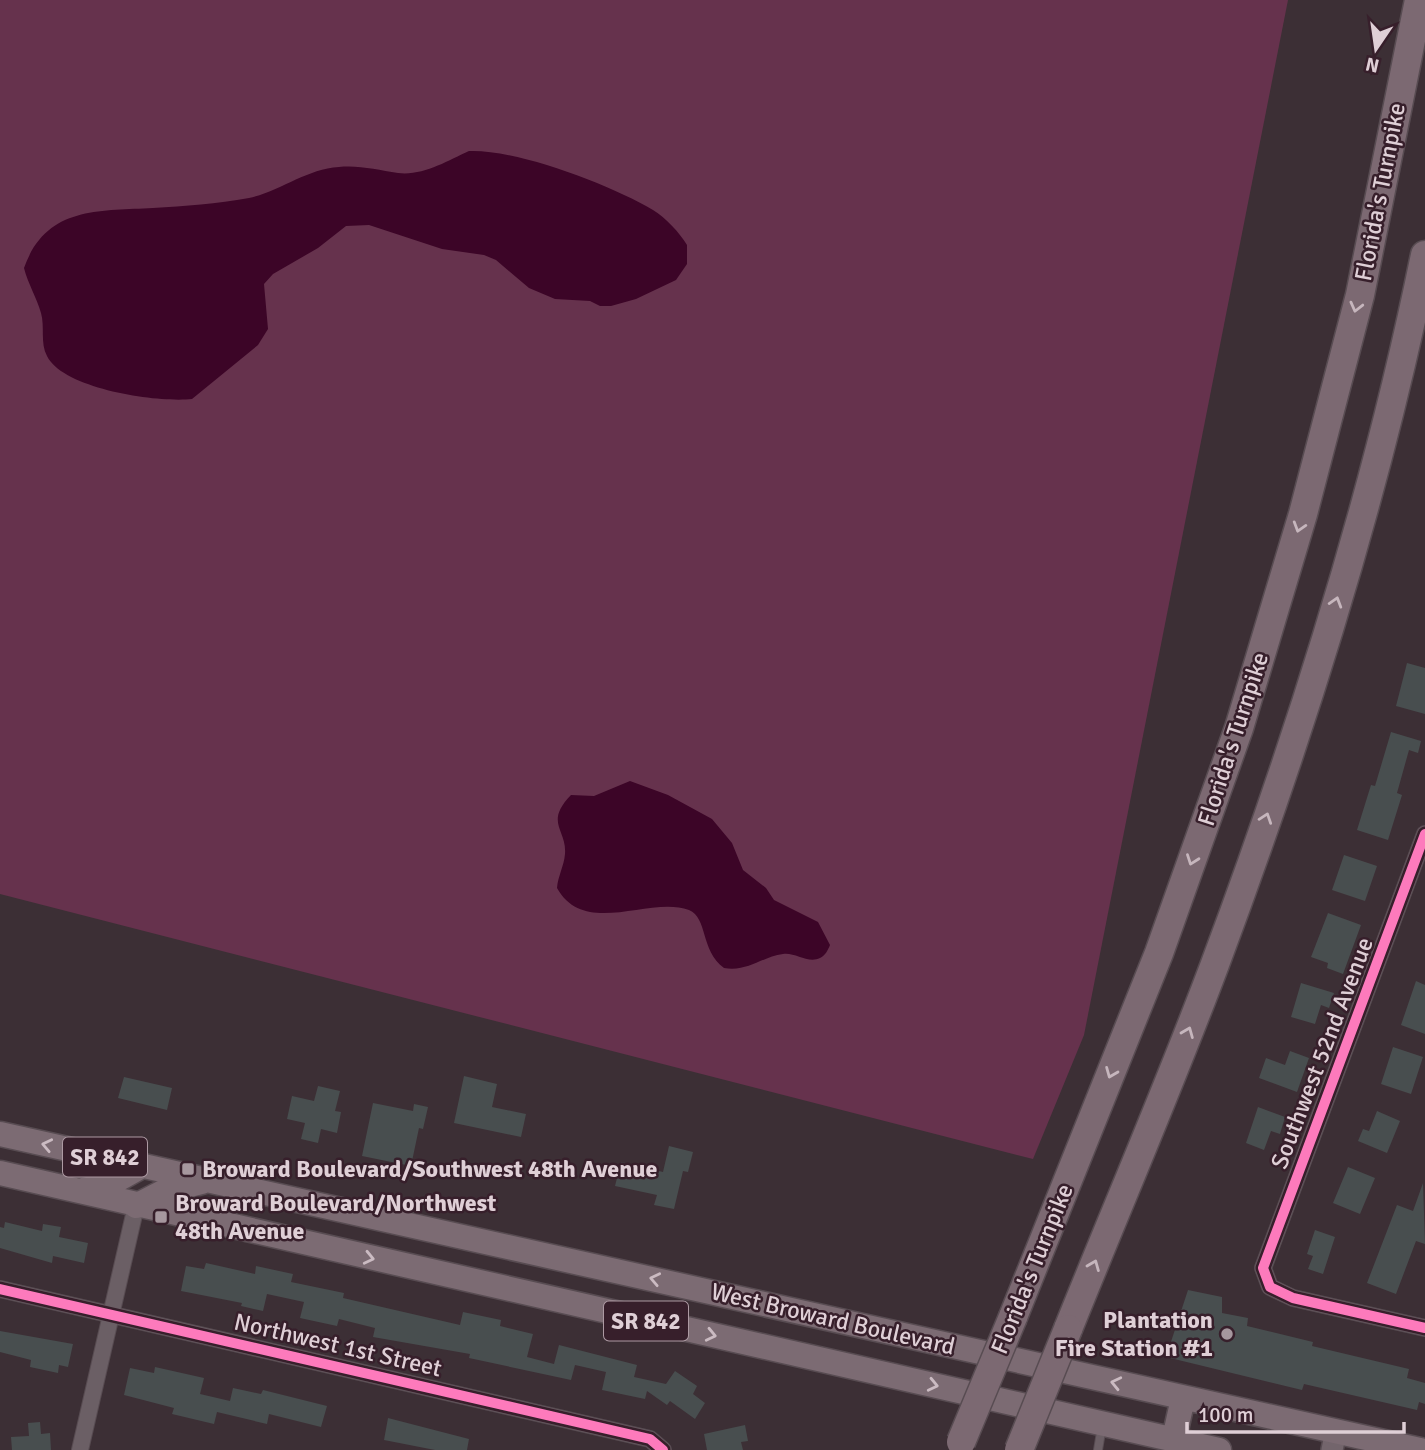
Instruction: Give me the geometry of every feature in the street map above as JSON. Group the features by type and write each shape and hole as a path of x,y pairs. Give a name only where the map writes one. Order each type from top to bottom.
{"highway":[{"name":"Florida's Turnpike","path":"960,1446 1158,953 1239,728 1303,514 1360,295 1419,0"},
{"path":"1019,1450 1215,965 1301,719 1361,516 1425,255"}],"main road":[{"name":"West Broward Boulevard","path":"0,1134 1183,1398 1334,1441 1420,1450"},
{"path":"79,1191 110,1184 142,1166"},
{"name":"West Broward Boulevard","path":"0,1173 136,1206 1103,1423 1161,1441 1219,1450"},
{"path":"136,1206 163,1192 209,1180"},
{"path":"1161,1441 1183,1398"}],"street":[{"name":"Southwest 52nd Avenue","path":"1425,834 1263,1268 1270,1287 1293,1298 1425,1328"},
{"path":"80,1450 136,1206"},
{"name":"Northwest 1st Street","path":"0,1289 650,1439 663,1450"}],"lane":[{"path":"1098,1450 1103,1423"}],"shaded area":[{"path":"0,0 1288,0 1084,1035 1033,1159 0,894"},
{"path":"469,151 489,152 537,162 635,200 658,213 680,235 687,245 687,264 676,280 636,299 600,306 590,301 555,299 529,288 496,260 484,255 442,249 369,225 346,226 318,248 273,274 264,284 268,329 258,345 192,399 135,396 91,385 56,367 47,356 41,313 24,268 34,248 46,233 60,223 94,212 249,198 304,176 339,167 398,173 417,172 435,167"},
{"path":"630,781 668,795 712,819 732,843 743,870 766,888 774,900 818,922 830,945 825,954 811,960 783,954 740,968 724,968 711,952 699,920 689,910 656,907 601,913 584,910 569,903 557,888 565,854 558,819 563,805 571,795 594,796"}],"building":[{"path":"1407,663 1425,668 1425,714 1396,706"},
{"path":"1391,732 1421,741 1418,753 1409,750 1397,793 1402,795 1388,840 1357,830 1371,785 1375,786"},
{"path":"1344,855 1377,866 1365,901 1332,890"},
{"path":"1328,913 1361,925 1343,974 1327,968 1328,963 1311,957"},
{"path":"1416,981 1425,985 1425,1034 1401,1025"},
{"path":"1301,983 1334,993 1329,1008 1321,1005 1315,1024 1291,1017"},
{"path":"1393,1047 1423,1057 1411,1094 1381,1084"},
{"path":"1290,1051 1309,1058 1297,1092 1259,1078 1266,1058 1285,1065"},
{"path":"464,1076 497,1084 492,1107 526,1114 521,1137 454,1123"},
{"path":"124,1077 172,1088 167,1110 118,1098"},
{"path":"318,1086 340,1091 335,1111 341,1112 337,1133 321,1129 318,1143 301,1139 305,1123 287,1119 292,1096 314,1101"},
{"path":"373,1103 413,1111 414,1104 428,1107 423,1129 419,1128 411,1166 362,1156"},
{"path":"1258,1107 1285,1117 1280,1134 1271,1131 1264,1150 1246,1143"},
{"path":"1377,1111 1400,1121 1387,1153 1358,1141 1363,1129 1369,1131"},
{"path":"669,1146 693,1152 688,1172 683,1171 674,1209 654,1205 657,1195 615,1186 621,1162 663,1172"},
{"path":"1348,1167 1375,1178 1360,1214 1333,1203"},
{"path":"1423,1183 1425,1244 1416,1241 1396,1294 1367,1283 1397,1205 1413,1211"},
{"path":"5,1222 42,1231 43,1224 61,1227 59,1237 88,1243 84,1263 53,1256 52,1263 0,1248 0,1227 4,1228"},
{"path":"1315,1230 1335,1237 1323,1274 1308,1269 1313,1256 1307,1254"},
{"path":"206,1263 255,1274 256,1266 293,1274 291,1282 344,1293 343,1298 460,1325 463,1312 501,1320 500,1326 533,1334 527,1357 554,1364 559,1345 637,1365 634,1377 666,1384 675,1371 697,1386 693,1394 705,1403 695,1419 670,1401 667,1405 647,1391 645,1399 602,1390 606,1372 575,1365 571,1380 469,1358 470,1354 373,1337 375,1328 339,1319 337,1326 300,1318 304,1302 267,1294 263,1311 241,1306 242,1303 181,1291 186,1266 204,1269"},
{"name":"Plantation Fire Station #1","path":"1188,1290 1222,1297 1222,1313 1248,1318 1247,1326 1313,1342 1312,1346 1409,1369 1407,1378 1425,1383 1425,1404 1419,1402 1417,1410 1304,1384 1302,1390 1166,1357"},
{"path":"0,1331 73,1344 68,1367 59,1365 58,1373 30,1367 31,1360 0,1352"},
{"path":"155,1367 204,1378 200,1394 230,1401 233,1388 261,1394 263,1390 327,1406 321,1427 269,1414 267,1424 217,1412 214,1424 172,1414 174,1408 124,1395 130,1368 154,1373"},
{"path":"388,1418 469,1439 467,1450 435,1450 384,1440"},
{"path":"40,1422 41,1434 50,1433 51,1450 12,1450 11,1437 29,1436 28,1423"},
{"path":"745,1425 748,1441 741,1442 743,1450 707,1450 704,1434"}],"cycle path":[{"path":"1425,834 1263,1268 1270,1287 1293,1298 1425,1328"},
{"path":"0,1289 650,1439 663,1450"}],"place":[{"name":"Broward Boulevard/Southwest 48th Avenue","path":"188,1169"},
{"name":"Broward Boulevard/Northwest 48th Avenue","path":"161,1217"},
{"name":"Plantation Fire Station #1","path":"1227,1334"}]}
